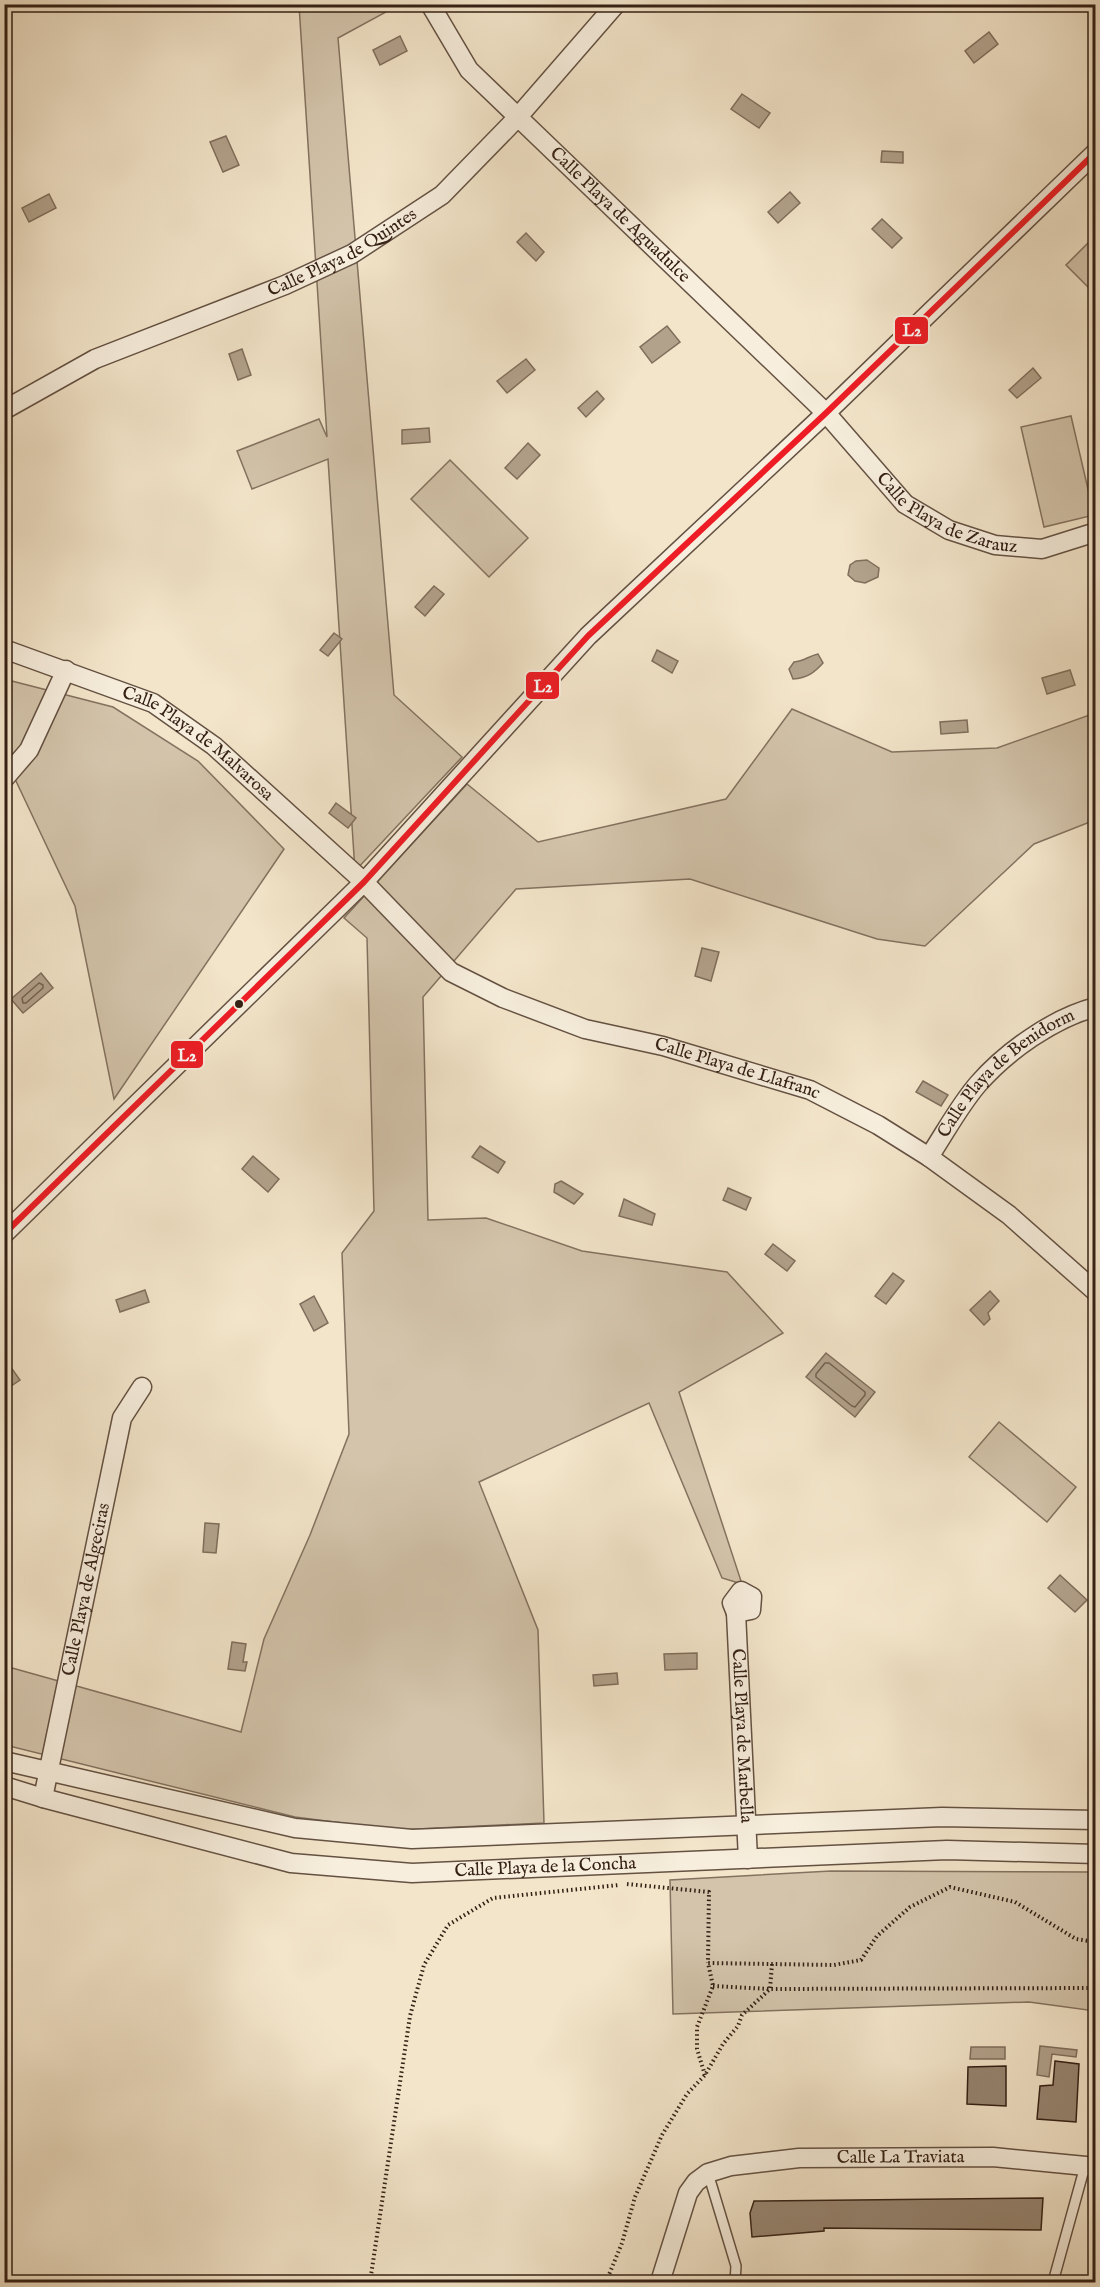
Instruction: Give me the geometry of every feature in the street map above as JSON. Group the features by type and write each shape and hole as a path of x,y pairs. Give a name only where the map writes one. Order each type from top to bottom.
{"street":[{"name":"Calle Playa de Aguadulce","path":"430,4 469,70 826,413"},
{"name":"Calle Playa de Quintes","path":"4,410 95,358 285,285 352,254 442,195 517,118 616,4"},
{"path":"4,1234 364,882 588,636 826,413 1095,152"},
{"name":"Calle Playa de Zarauz","path":"826,413 905,504 949,530 995,545 1042,549 1095,532"},
{"name":"Calle Playa de Malvarosa","path":"4,649 153,703 214,746 364,882"},
{"path":"4,779 29,750 66,670"},
{"name":"Calle Playa de Llafranc","path":"364,882 451,972 503,998 585,1029 663,1046 810,1090 878,1125 929,1157 1009,1215 1095,1292"},
{"name":"Calle Playa de Benidorm","path":"929,1157 977,1085 1018,1046 1078,1011 1095,1007"},
{"name":"Calle Playa de Algeciras","path":"43,1798 122,1418 142,1387"},
{"name":"Calle Playa de Marbella","path":"736,1613 748,1860"},
{"name":"Calle Playa de la Concha","path":"4,1761 295,1828 412,1839 746,1827 942,1817 1095,1820"},
{"name":"Calle Playa de la Concha","path":"4,1786 291,1863 412,1873 947,1850 1095,1854"},
{"name":"Calle La Traviata","path":"708,2173 731,2166 799,2158 993,2157 1090,2167"},
{"path":"660,2283 688,2193 696,2182 708,2173"}],"lane":[{"path":"1054,2282 1090,2167"},
{"path":"708,2173 736,2266 735,2283"}],"path":[{"path":"370,2283 410,2016 424,1965 448,1925 493,1898 627,1884 710,1892 708,1963 713,1986 697,2027 697,2049 705,2075"},
{"path":"708,1963 834,1965 861,1960 878,1936 910,1907 950,1887 1015,1902 1076,1939 1095,1942"},
{"path":"606,2283 622,2243 635,2197 662,2135 687,2094 705,2075 723,2044 738,2026 742,2015 770,1989 772,1964"},
{"path":"713,1986 770,1989 1095,1988"}],"shaded area":[{"path":"299,5 383,5 386,12 338,38 394,695 462,757 355,871 328,459 252,489 237,451 319,419 327,437"},
{"path":"1095,236 1095,294 1066,265"},
{"path":"1071,416 1094,515 1044,527 1021,427"},
{"path":"450,460 528,538 489,577 411,499"},
{"path":"4,679 113,707 198,761 284,849 114,1099 75,906 15,779 5,772"},
{"path":"792,709 892,752 997,748 1095,713 1095,820 1034,844 925,946 877,939 690,879 516,889 423,997 428,1220 486,1218 582,1251 727,1272 783,1333 679,1392 742,1584 722,1578 649,1403 479,1482 538,1630 544,1823 397,1830 295,1817 5,1745 5,1666 241,1732 264,1639 310,1535 349,1434 342,1253 374,1211 367,938 344,918 467,784 538,842 726,799"},
{"path":"999,1422 1076,1487 1047,1522 969,1457"},
{"path":"831,1871 1095,1872 1095,2011 1029,2002 673,2014 670,1880"}],"water":[{"path":"989,32 998,44 974,63 965,51"},
{"path":"400,36 407,51 380,65 373,50"},
{"path":"742,94 770,113 759,128 731,109"},
{"path":"226,136 239,165 223,172 210,142"},
{"path":"882,151 903,152 903,163 881,162"},
{"path":"790,192 800,203 778,223 768,212"},
{"path":"49,194 56,208 29,222 22,208"},
{"path":"882,219 902,238 892,248 872,229"},
{"path":"526,233 544,252 536,261 517,242"},
{"path":"667,326 680,342 652,363 640,347"},
{"path":"242,349 251,375 238,380 229,354"},
{"path":"526,359 535,370 507,393 497,381"},
{"path":"1033,368 1041,378 1017,398 1009,390"},
{"path":"597,391 604,399 586,417 578,408"},
{"path":"429,428 430,442 402,444 402,430"},
{"path":"528,443 540,455 517,479 505,468"},
{"path":"867,560 879,568 878,577 865,583 855,581 848,575 850,565 856,561"},
{"path":"434,586 444,594 425,616 415,607"},
{"path":"334,633 342,639 328,656 320,650"},
{"path":"657,650 678,661 672,673 652,661"},
{"path":"818,654 823,663 820,667 806,676 793,679 789,669 794,662"},
{"path":"1070,670 1075,685 1047,694 1042,678"},
{"path":"967,720 968,732 941,734 940,722"},
{"path":"336,803 356,818 348,828 329,813"},
{"path":"702,948 719,952 711,981 695,976"},
{"path":"41,973 53,988 23,1013 11,999"},
{"path":"923,1081 948,1095 941,1106 916,1092"},
{"path":"480,1146 505,1162 498,1173 472,1157"},
{"path":"253,1156 279,1179 268,1192 242,1169"},
{"path":"561,1181 583,1194 574,1204 554,1192 555,1184"},
{"path":"728,1188 751,1198 746,1210 723,1200"},
{"path":"624,1199 655,1214 652,1225 619,1216"},
{"path":"773,1244 795,1261 787,1271 765,1254"},
{"path":"893,1273 904,1281 886,1304 875,1296"},
{"path":"145,1290 149,1302 120,1312 116,1300"},
{"path":"990,1291 999,1301 988,1313 990,1319 984,1325 970,1310"},
{"path":"314,1296 328,1323 314,1331 300,1304"},
{"path":"826,1353 875,1392 855,1417 806,1377"},
{"path":"5,1359 20,1380 8,1388 5,1384"},
{"path":"205,1523 219,1524 216,1553 203,1552"},
{"path":"1060,1575 1087,1600 1075,1612 1048,1588"},
{"path":"232,1642 246,1644 243,1662 247,1662 245,1671 228,1669"},
{"path":"697,1653 697,1669 665,1670 664,1654"},
{"path":"617,1673 618,1684 594,1686 593,1675"},
{"path":"1040,2046 1077,2050 1076,2057 1052,2054 1049,2077 1037,2075"},
{"path":"971,2047 1005,2047 1005,2059 970,2059"}],"building":[{"path":"1055,2061 1079,2064 1076,2122 1037,2119 1040,2086 1053,2085"},
{"path":"1006,2066 1006,2106 967,2104 968,2067"},
{"path":"1043,2198 1041,2230 824,2228 824,2231 752,2237 750,2213 754,2201"}],"transit line":[{"name":"L2","path":"4,1234 364,882 588,636 826,413 1096,152"}]}
